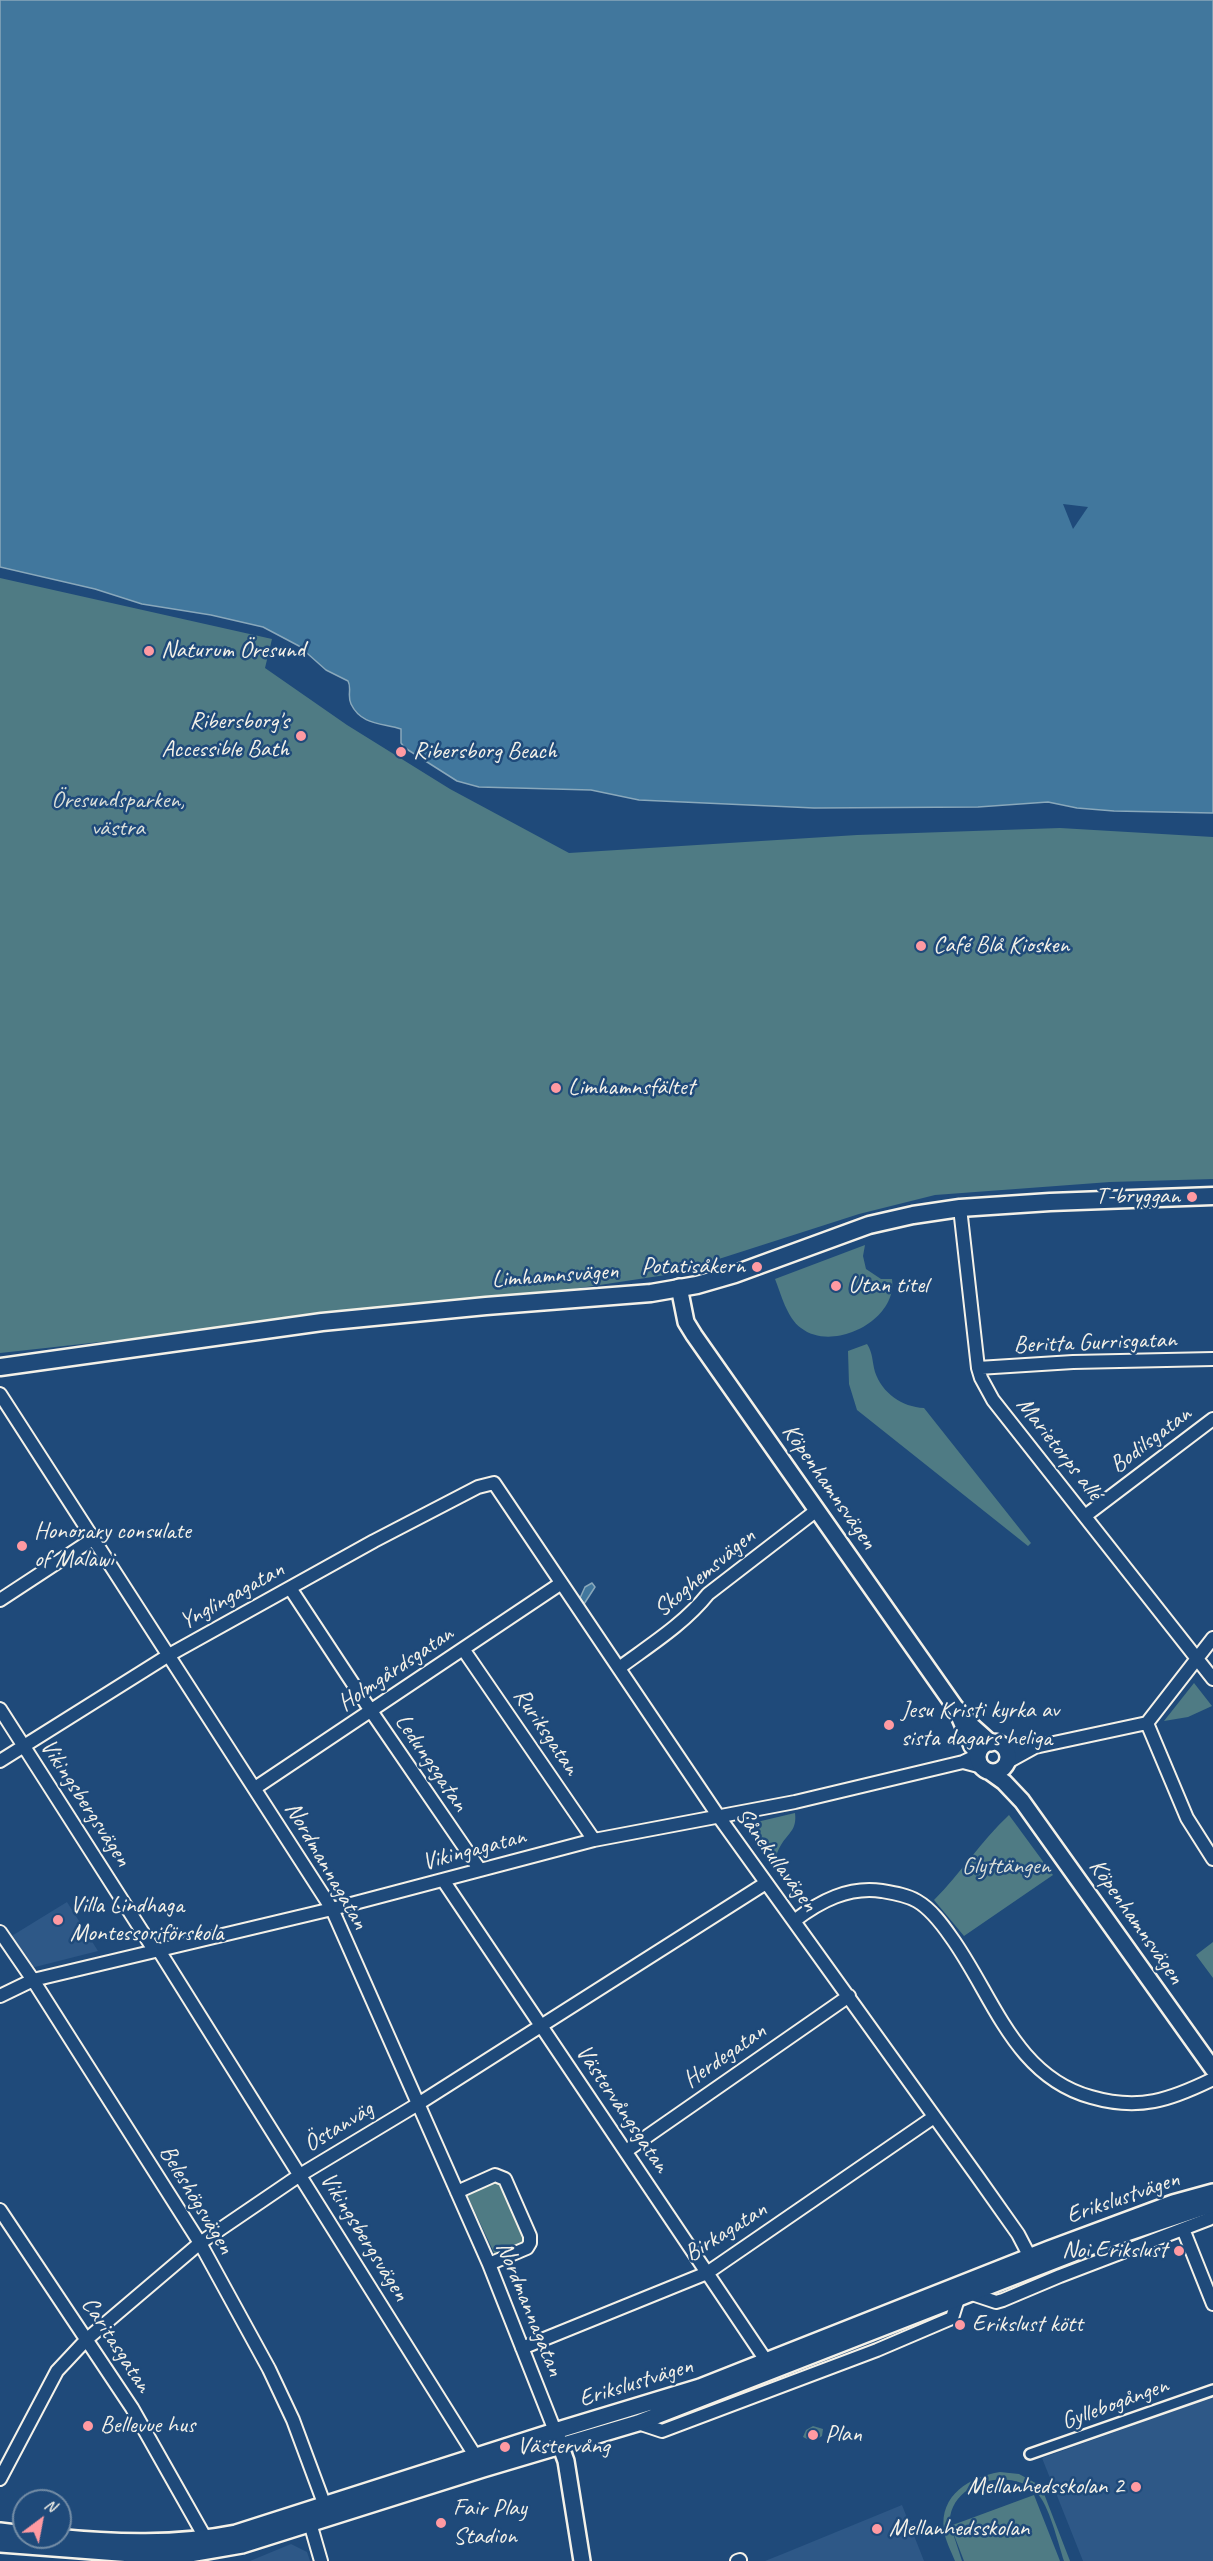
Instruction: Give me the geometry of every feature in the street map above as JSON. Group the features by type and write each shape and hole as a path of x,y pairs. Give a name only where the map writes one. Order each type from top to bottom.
{"main road":[{"name":"Limhamnsvägen","path":"0,1367 322,1322 651,1293 735,1274 869,1225 960,1208 1213,1196"}],"street":[{"name":"Marietorps allé","path":"960,1208 981,1378 993,1400 1213,1679"},
{"name":"Köpenhamnsvägen","path":"680,1287 686,1322 694,1335 955,1707 972,1726 997,1745"},
{"name":"Beritta Gurrisgatan","path":"978,1368 1073,1362 1213,1359"},
{"name":"Nordmannagatan","path":"0,1394 332,1909 489,2264 555,2430"},
{"name":"Bodilsgatan","path":"1086,1516 1213,1419"},
{"name":"Sånekullavägen","path":"494,1484 719,1817 1018,2234 1030,2257"},
{"name":"Ynglingagatan","path":"0,1761 169,1655 374,1540 478,1487 494,1484"},
{"name":"Skoghemsvägen","path":"619,1668 681,1622 696,1610 708,1594 817,1510"},
{"path":"0,1600 93,1539"},
{"name":"Holmgårdsgatan","path":"255,1788 560,1584"},
{"name":"Ledungsgatan","path":"291,1588 370,1711 480,1870"},
{"path":"1035,1747 1006,1763 999,1771 982,1762 983,1746 1035,1747 1147,1723 1213,1638"},
{"name":"Ruriksgatan","path":"463,1649 594,1840"},
{"name":"Köpenhamnsvägen","path":"955,1707 972,1746 982,1762 1022,1801 1213,2069"},
{"name":"Vikingsbergsvägen","path":"0,1709 300,2175 476,2457"},
{"path":"1147,1723 1187,1818 1213,1859"},
{"path":"997,1745 1007,1754 1006,1763"},
{"name":"Vikingagatan","path":"0,1996 33,1980 332,1909 594,1840 719,1817 963,1762 982,1762"},
{"name":"Köpenhamnsvägen","path":"1006,1763 1022,1801"},
{"name":"Västervångsgatan","path":"443,1880 767,2362"},
{"name":"Östanväg","path":"0,2479 57,2371 87,2339 201,2243 300,2175 418,2104 766,1883"},
{"path":"794,1921 811,1908 832,1897 857,1890 894,1893 915,1899 939,1920 958,1947 1015,2043 1049,2077 1070,2090 1101,2100 1133,2104 1161,2102 1213,2079"},
{"name":"Beleshögsvägen","path":"0,1932 201,2243 284,2400 310,2462 325,2506"},
{"name":"Herdegatan","path":"626,2151 849,1996"},
{"name":"Birkagatan","path":"522,2348 707,2273 934,2116"},
{"path":"457,2192 495,2175 505,2179 530,2236 530,2243 527,2248 489,2264"},
{"name":"Erikslustvägen","path":"72,2538 183,2542 236,2533 555,2430 700,2387 1126,2220 1213,2192"},
{"name":"Erikslustvägen","path":"0,2544 94,2556 209,2551 242,2545 483,2469 638,2424 1137,2229 1213,2204"},
{"name":"Caritasgatan","path":"0,2210 132,2408 206,2539"},
{"name":"Erikslustvägen","path":"965,2296 996,2302 1003,2300 1209,2219 1213,2210"},
{"path":"1183,2229 1213,2304"},
{"name":"Gyllebogången","path":"1030,2454 1213,2390"},
{"path":"555,2430 566,2461 582,2561"},
{"path":"310,2523 321,2561"}],"shaded area":[{"path":"0,0 1213,0 1213,813 1114,811 1077,808 1048,802 978,807 814,808 639,800 591,790 479,787 457,781 405,748 401,743 401,729 366,720 360,716 351,704 348,681 326,670 299,646 263,627 211,615 142,604 95,589 0,567"},
{"path":"592,1583 595,1587 584,1604 580,1598 585,1587"},
{"name":"Villa Lindhaga Montessoriförskola","path":"67,1902 98,1951 35,1967 27,1964 10,1937"},
{"path":"1213,2397 1213,2561 1083,2561 1042,2458"},
{"name":"Mellanhedsskolan","path":"902,2505 924,2561 765,2561 785,2553"},
{"path":"291,2544 307,2552 310,2561 250,2561"}],"green space":[{"name":"Öresundsparken, västra","path":"0,578 272,639 265,668 347,725 450,789 569,853 857,835 1060,828 1213,837 1213,1179 1110,1182 935,1195 859,1214 672,1274 547,1293 0,1353"},
{"path":"865,1245 863,1256 866,1269 881,1279 892,1279 891,1294 885,1307 861,1328 830,1337 814,1335 796,1324 788,1312 775,1279"},
{"path":"867,1344 878,1380 894,1398 908,1405 924,1408 1031,1543 1028,1546 857,1410 849,1384 848,1351"},
{"path":"1194,1683 1212,1706 1188,1717 1164,1721"},
{"path":"795,1813 794,1827 771,1863 744,1825"},
{"name":"Glyttängen","path":"1009,1815 1053,1875 964,1936 934,1900"},
{"path":"1213,1942 1213,1978 1196,1955"},
{"path":"498,2180 502,2183 526,2239 525,2244 495,2255 467,2195 469,2192"},
{"name":"Plan","path":"813,2426 823,2429 822,2436 813,2442 803,2437 806,2430"},
{"path":"1000,2472 1019,2474 1041,2486 1070,2561 1064,2561 1049,2514 1036,2492 1024,2484 1010,2480 995,2480 981,2483 958,2499 951,2511 950,2526 1034,2495 1060,2561 964,2561 951,2527 962,2561 955,2561 945,2534 946,2507 959,2490 968,2483"}],"pier":[{"path":"1063,504 1088,507 1073,529"}],"place":[{"name":"Naturum Öresund","path":"149,651"},
{"name":"Ribersborg's Accessible Bath","path":"301,736"},
{"name":"Ribersborg Beach","path":"401,752"},
{"name":"Café Blå Kiosken","path":"921,946"},
{"name":"Limhamnsfältet","path":"556,1088"},
{"name":"T-bryggan","path":"1192,1197"},
{"name":"Potatisåkern","path":"757,1267"},
{"name":"Utan titel","path":"836,1286"},
{"name":"Honorary consulate of Malawi","path":"22,1546"},
{"name":"Jesu Kristi kyrka av sista dagars heliga","path":"889,1725"},
{"name":"Villa Lindhaga Montessoriförskola","path":"58,1920"},
{"name":"Noi Erikslust","path":"1179,2251"},
{"name":"Erikslust kött","path":"960,2325"},
{"name":"Bellevue hus","path":"88,2426"},
{"name":"Plan","path":"813,2435"},
{"name":"Västervång","path":"505,2447"},
{"name":"Mellanhedsskolan 2","path":"1136,2487"},
{"name":"Fair Play Stadion","path":"441,2523"},
{"name":"Mellanhedsskolan","path":"877,2529"}]}
